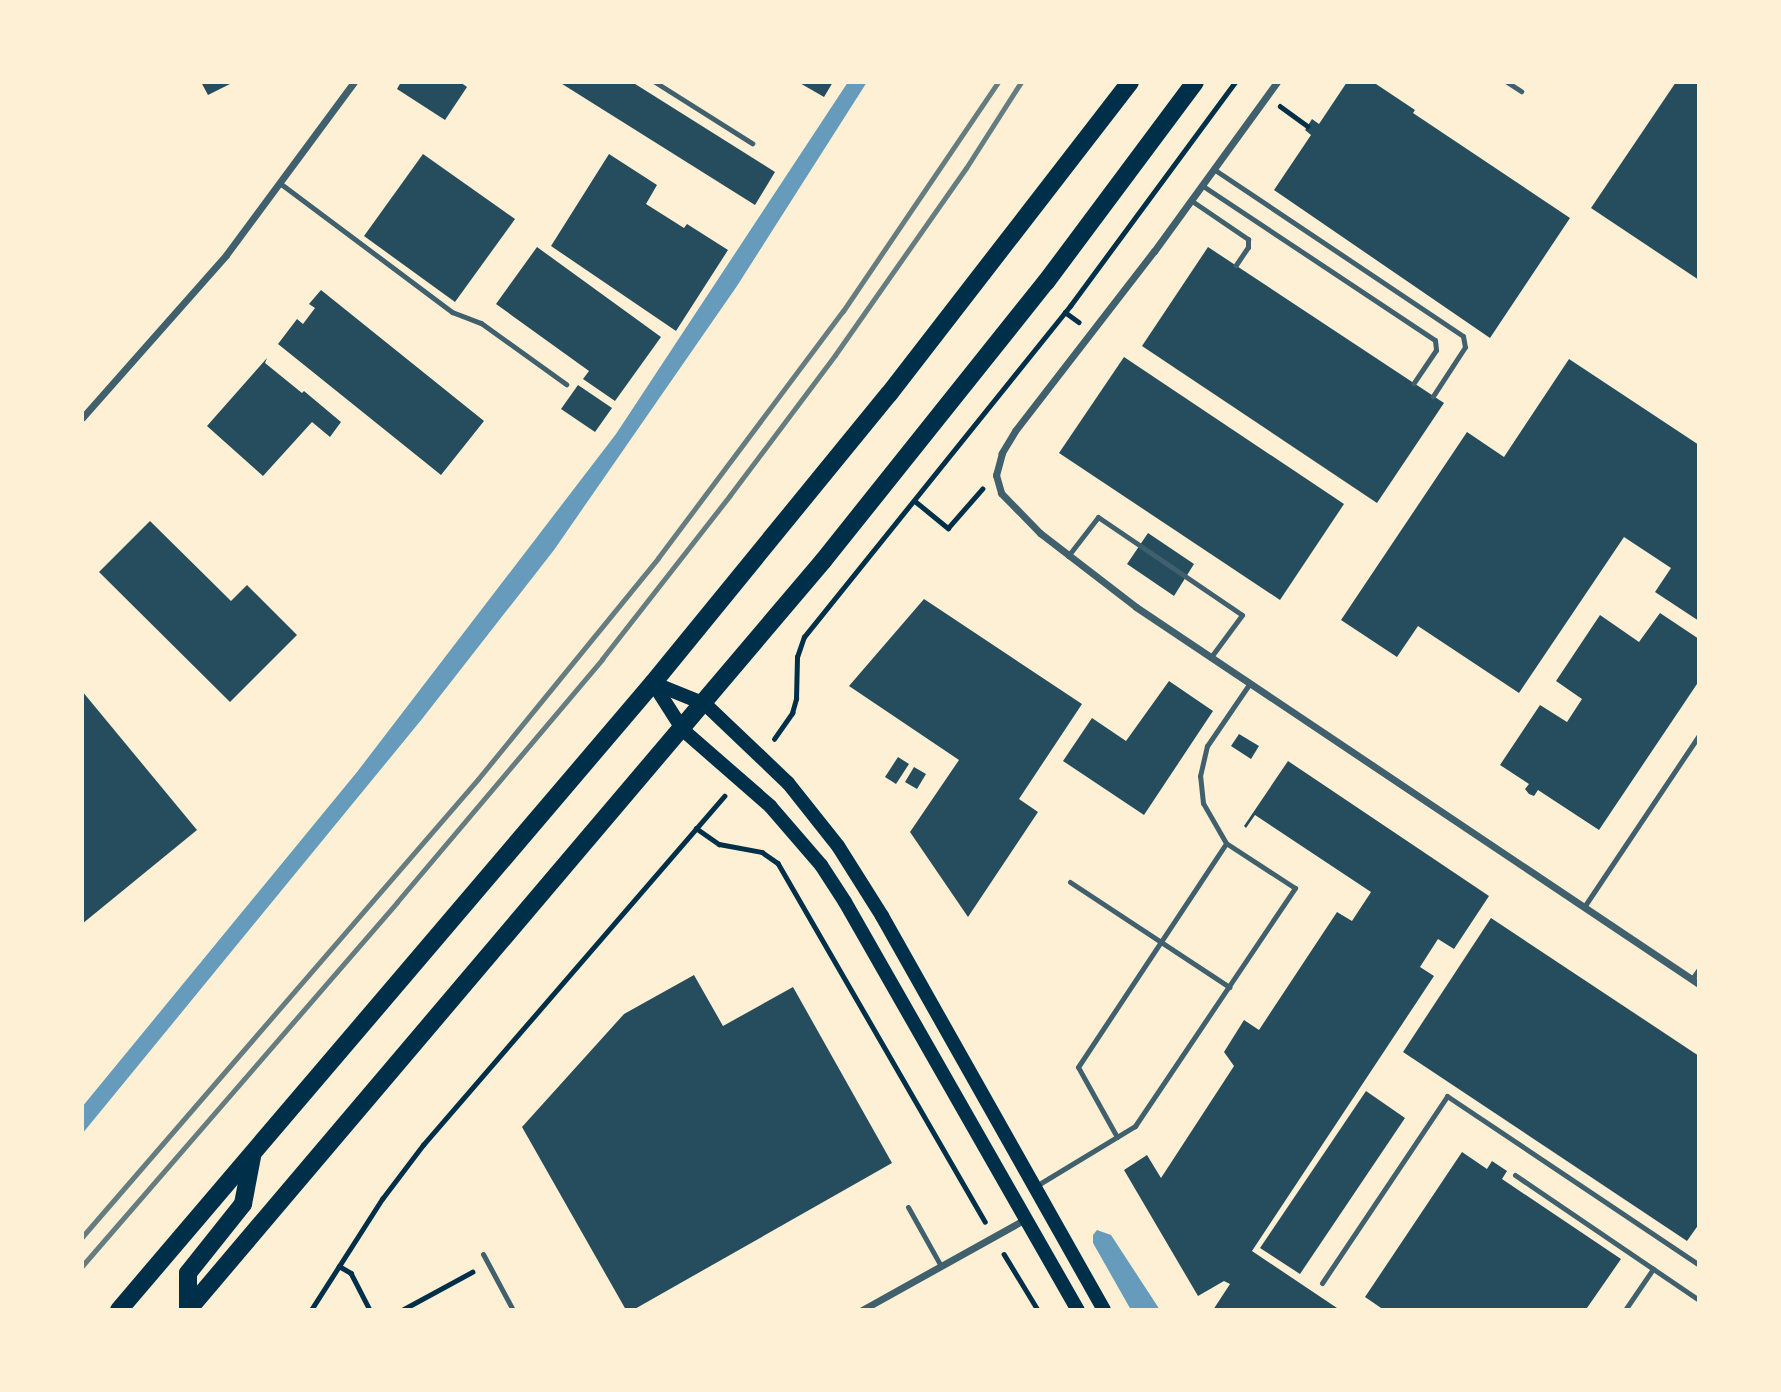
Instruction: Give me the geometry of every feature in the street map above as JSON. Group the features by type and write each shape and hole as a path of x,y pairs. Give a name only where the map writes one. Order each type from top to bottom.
{"main road":[{"path":"119,1310 653,683 889,394 1130,82"},
{"path":"188,1310 705,704 1046,282 1195,82"},
{"path":"653,683 705,704 760,755 814,813 861,880 1104,1310"},
{"path":"653,683 683,730 793,829 845,902 1024,1220 1078,1310"},
{"path":"188,1310 188,1273 243,1204 252,1154"}],"street":[{"path":"82,418 178,312 281,184 354,82"},
{"path":"1278,82 1192,201 1015,431 1002,453 996,475 1001,493 1016,510 1068,556 1211,657 1695,982"},
{"path":"862,1310 1024,1220"}],"lane":[{"path":"654,82 752,143"},
{"path":"1507,82 1521,91"},
{"path":"1215,170 1463,335 1465,347 1433,396"},
{"path":"281,184 452,312 481,323 565,384"},
{"path":"1203,186 1434,341 1436,350 1414,383"},
{"path":"1192,201 1248,239 1248,247 1236,265"},
{"path":"1068,556 1098,517 1242,615 1211,657"},
{"path":"1036,1186 1135,1126 1295,888 1226,842 1203,803 1200,776 1207,746 1250,683"},
{"path":"1584,907 1699,735"},
{"path":"1117,1137 1078,1067 1226,842"},
{"path":"1070,882 1229,987"},
{"path":"1695,982 1699,969"},
{"path":"1322,1283 1447,1096 1699,1265"},
{"path":"1515,1175 1699,1300"},
{"path":"908,1207 941,1266"},
{"path":"483,1255 513,1310"},
{"path":"1625,1310 1653,1269"}],"path":[{"path":"760,755 792,713 796,699 797,657 804,637 1070,306 1234,82"},
{"path":"1267,97 1308,126"},
{"path":"915,501 948,528 996,475"},
{"path":"311,1310 382,1199 423,1145 738,778"},
{"path":"696,828 719,844 762,852 778,863 993,1237 1038,1310"},
{"path":"402,1310 488,1263"},
{"path":"339,1266 351,1273 370,1310"}],"water":[{"path":"848,82 867,82 737,286 554,550 422,719 82,1134 82,1107 357,772 616,434"},
{"path":"1097,1230 1111,1235 1160,1310 1131,1310 1093,1243 1093,1235"}],"building":[{"path":"201,82 234,82 208,95"},
{"path":"401,82 460,82 467,87 445,120 397,89"},
{"path":"559,82 632,82 775,172 755,205"},
{"path":"798,82 833,82 824,97"},
{"path":"1347,82 1373,82 1415,110 1413,113 1570,218 1490,338 1274,190 1311,135 1305,130 1312,119 1319,124"},
{"path":"1676,82 1699,82 1699,280 1591,208"},
{"path":"423,154 515,219 455,302 364,236"},
{"path":"609,154 657,185 646,204 684,228 687,224 728,250 676,331 551,246"},
{"path":"537,247 661,337 615,401 583,379 589,371 496,304"},
{"path":"1208,247 1444,403 1377,503 1142,346"},
{"path":"321,290 484,421 441,475 278,344 297,319 303,324 315,308 309,304"},
{"path":"1124,357 1344,504 1280,600 1059,453"},
{"path":"267,358 265,363 341,422 330,437 312,422 263,476 207,426"},
{"path":"1569,359 1699,445 1699,621 1655,592 1671,568 1624,537 1519,693 1418,626 1397,657 1341,620 1467,432 1504,457"},
{"path":"578,385 612,408 595,432 561,409"},
{"path":"150,521 231,601 247,585 297,635 230,702 99,572"},
{"path":"1148,533 1194,564 1174,596 1127,564"},
{"path":"924,599 1082,704 1019,799 1038,812 968,917 910,832 959,760 849,686"},
{"path":"1660,613 1699,639 1699,681 1599,830 1538,790 1534,796 1529,794 1525,789 1529,784 1500,765 1540,705 1567,722 1582,699 1556,681 1600,615 1639,642"},
{"path":"1169,681 1213,711 1144,815 1063,761 1092,718 1126,741"},
{"path":"82,691 197,830 82,924"},
{"path":"1239,734 1259,746 1251,759 1231,746"},
{"path":"898,757 909,764 896,784 885,777"},
{"path":"1288,761 1489,896 1454,949 1438,939 1420,967 1434,976 1252,1251 1340,1310 1213,1310 1230,1284 1224,1281 1198,1296 1124,1170 1147,1155 1161,1178 1234,1066 1224,1052 1244,1020 1259,1030 1337,912 1352,921 1371,892 1255,815 1246,828 1244,826"},
{"path":"914,767 926,774 917,789 905,782"},
{"path":"1491,918 1699,1056 1699,1224 1687,1241 1403,1052"},
{"path":"694,975 723,1026 793,987 892,1163 633,1310 626,1310 522,1127 624,1014"},
{"path":"1366,1091 1405,1118 1300,1274 1260,1248"},
{"path":"1462,1152 1487,1169 1492,1161 1507,1171 1502,1179 1621,1259 1587,1308 1384,1310 1365,1297"}],"railway":[{"path":"82,1237 478,779 658,558 843,311 998,82"},
{"path":"82,1266 397,902 602,659 835,355 966,168 1021,82"}]}
